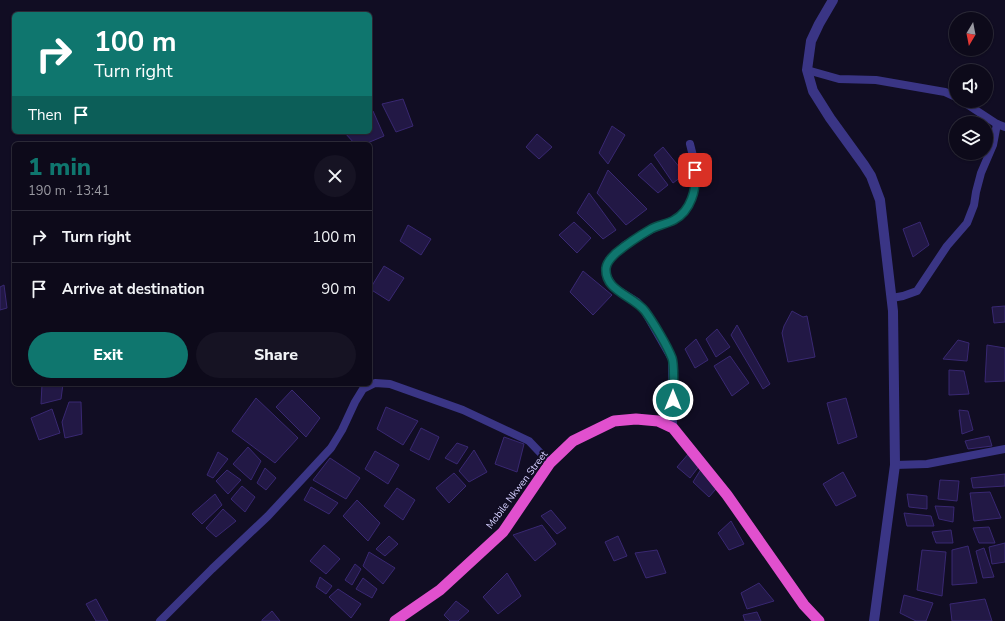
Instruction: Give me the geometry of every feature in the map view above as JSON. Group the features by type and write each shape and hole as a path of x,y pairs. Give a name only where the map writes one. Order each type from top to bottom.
{"highway":[{"name":"Mobile Nkwen Street","path":"395,621 440,590 503,532 550,463 573,441 614,421 636,420 658,421 673,428 728,495 804,605 819,621"}],"street":[{"path":"833,0 819,24 811,42 807,70 813,92 871,176 880,200 892,298 894,465 874,621"},
{"path":"807,70 839,79 876,80 949,93"},
{"path":"973,108 997,124 1005,127"},
{"path":"892,298 917,291 947,246 967,223 974,205 981,172 992,145 997,124"},
{"path":"673,428 672,360 644,310 637,302 613,286 607,276 606,267 609,260 625,245 652,228 674,220 686,210 692,198 696,181 694,160 690,144"},
{"path":"372,384 375,383 390,384 470,413 529,441 550,463"},
{"path":"160,621 268,516 331,448 342,430 355,402 363,389 369,386"},
{"path":"894,465 927,464 1005,449"}],"building":[{"path":"403,99 413,126 396,132 382,104"},
{"path":"373,111 384,136 370,142 353,142 346,134 372,134"},
{"path":"612,126 625,135 608,164 599,153"},
{"path":"537,134 552,147 539,159 526,147"},
{"path":"663,147 685,174 673,183 654,155"},
{"path":"651,163 668,185 658,193 638,175"},
{"path":"608,170 647,209 626,225 597,193"},
{"path":"589,193 616,230 603,239 577,213"},
{"path":"574,222 591,238 577,253 559,235"},
{"path":"920,222 929,245 913,257 903,229"},
{"path":"408,225 431,239 421,255 400,241"},
{"path":"384,266 404,278 389,301 372,290 372,286"},
{"path":"583,271 612,295 593,315 570,292"},
{"path":"4,285 7,308 0,310 0,287"},
{"path":"1005,306 1005,322 994,323 992,307"},
{"path":"792,311 803,317 807,316 815,357 788,362 782,333"},
{"path":"737,325 770,384 763,389 731,335"},
{"path":"717,329 730,347 716,357 706,339"},
{"path":"696,339 708,360 695,368 685,349"},
{"path":"958,340 969,343 967,361 943,359"},
{"path":"987,345 1005,348 1005,381 985,382"},
{"path":"730,356 749,383 732,396 714,366"},
{"path":"949,370 964,371 969,394 949,395"},
{"path":"42,386 63,386 61,399 41,404"},
{"path":"292,390 320,418 306,437 276,407"},
{"path":"256,398 298,438 275,463 232,431"},
{"path":"846,398 857,437 838,444 827,403"},
{"path":"69,402 81,402 82,434 65,438 62,422"},
{"path":"386,407 418,421 403,445 377,429"},
{"path":"52,409 60,433 39,440 31,418"},
{"path":"959,410 968,411 973,430 962,434"},
{"path":"421,428 439,437 429,460 410,450"},
{"path":"989,436 992,446 968,449 965,441"},
{"path":"504,437 524,444 517,472 495,464"},
{"path":"457,443 468,447 457,464 445,458"},
{"path":"248,447 261,461 251,480 233,464"},
{"path":"474,450 487,472 469,482 459,471"},
{"path":"375,451 399,465 388,484 365,469"},
{"path":"218,452 228,459 213,478 207,475"},
{"path":"690,452 703,461 690,478 677,467"},
{"path":"330,458 360,478 346,499 313,480"},
{"path":"703,466 722,482 709,497 693,482"},
{"path":"265,468 276,478 266,490 257,483"},
{"path":"227,470 241,480 228,494 216,481"},
{"path":"843,472 856,496 836,506 823,484"},
{"path":"454,473 466,486 449,503 436,488"},
{"path":"1005,474 1005,486 973,488 971,478"},
{"path":"940,480 959,481 957,501 938,499"},
{"path":"242,486 255,497 245,512 231,499"},
{"path":"311,487 338,503 329,514 304,500"},
{"path":"397,488 415,500 403,520 384,506"},
{"path":"990,492 1001,518 974,521 970,493"},
{"path":"215,494 222,505 202,524 192,514"},
{"path":"907,494 927,496 927,509 909,507"},
{"path":"357,500 380,523 368,541 343,516"},
{"path":"935,506 954,507 953,522 939,519"},
{"path":"223,509 236,521 216,537 206,528"},
{"path":"551,510 566,528 557,534 541,516"},
{"path":"904,513 931,516 934,526 907,526"},
{"path":"731,521 744,544 729,550 718,533"},
{"path":"542,525 556,544 535,561 513,535"},
{"path":"989,527 995,543 979,543 973,528"},
{"path":"951,530 953,543 936,543 932,532"},
{"path":"389,536 398,544 385,556 376,549"},
{"path":"618,536 627,556 614,561 605,542"},
{"path":"1005,543 1005,562 992,564 989,547"},
{"path":"324,545 340,559 326,574 310,561"},
{"path":"968,546 977,583 952,585 952,550"},
{"path":"984,548 994,577 983,578 976,551"},
{"path":"657,550 666,573 646,578 635,553"},
{"path":"922,550 946,552 942,596 917,590"},
{"path":"369,552 395,568 383,584 363,566"},
{"path":"355,564 361,569 352,585 345,580"},
{"path":"507,573 521,596 498,614 483,597"},
{"path":"320,577 332,586 326,594 316,587"},
{"path":"363,578 377,589 372,598 356,589"},
{"path":"759,583 774,601 747,609 741,593"},
{"path":"338,589 361,604 351,618 329,597"},
{"path":"904,595 933,603 926,621 916,621 900,613"},
{"path":"96,599 108,621 96,621 86,604"},
{"path":"985,599 992,621 952,621 950,604"},
{"path":"456,601 469,611 458,621 450,621 444,615"},
{"path":"272,611 280,621 262,621 262,620"},
{"path":"757,612 761,621 745,621 743,615"}],"route":[{"path":"673,400 672,360 644,310 637,302 613,286 607,276 606,267 609,260 625,245 652,228 674,220 686,210 692,198 696,181 695,170"}]}
